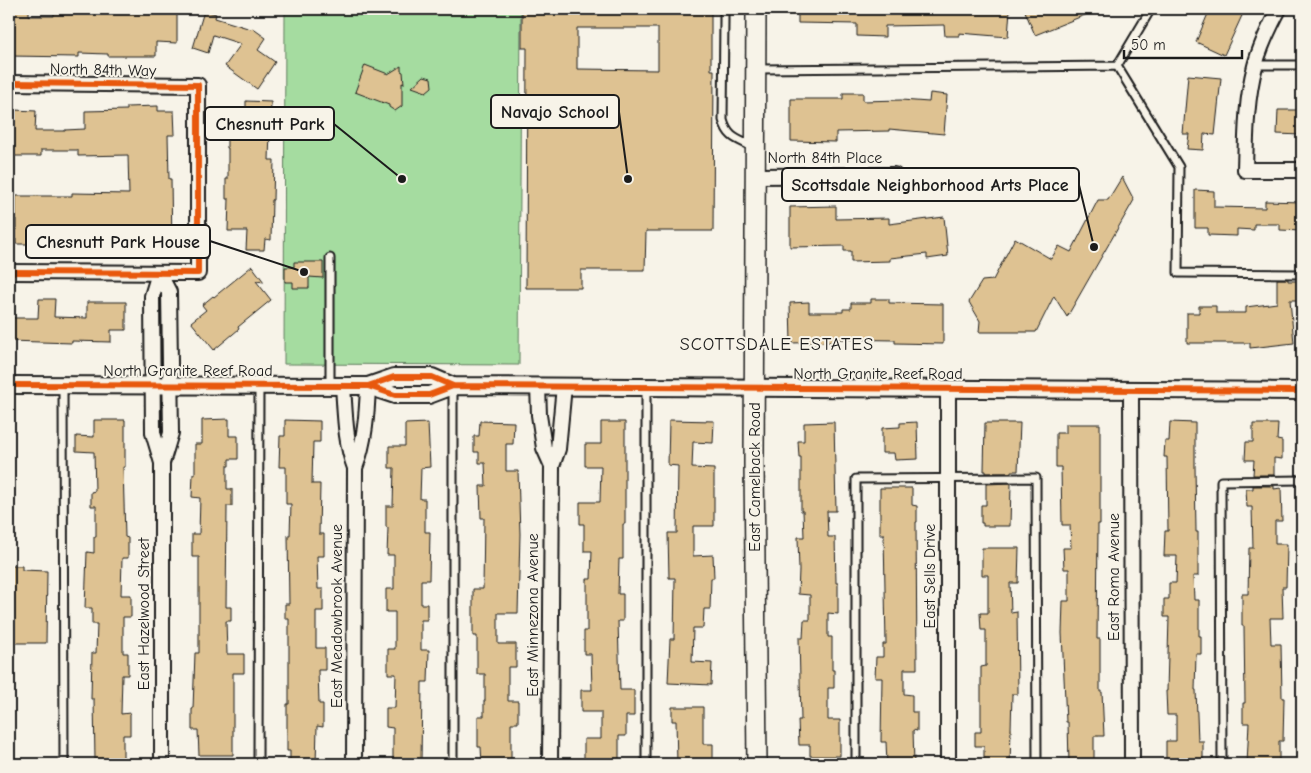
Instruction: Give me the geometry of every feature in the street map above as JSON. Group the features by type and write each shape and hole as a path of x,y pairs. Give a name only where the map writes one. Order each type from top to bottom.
{"main road":[{"name":"East Camelback Road","path":"756,9 755,387 757,764"}],"street":[{"path":"1279,9 1270,26 1255,65 1246,117 1245,170 1302,170"},
{"name":"North 84th Way","path":"9,83 198,85 198,272 159,272"},
{"name":"North 84th Place","path":"756,176 894,175"},
{"path":"9,272 159,272"},
{"name":"East Hazelwood Street","path":"159,272 152,296 153,433 162,463"},
{"name":"East Hazelwood Street","path":"159,272 169,292 171,433 162,463 162,764"},
{"path":"153,326 170,326"},
{"name":"North Granite Reef Road","path":"9,385 368,386 395,394 429,394 453,386 1302,391"},
{"name":"East Meadowbrook Avenue","path":"337,386 345,414 350,454 355,468 354,764"},
{"name":"East Meadowbrook Avenue","path":"355,468 361,454 367,411 368,386"},
{"name":"East Minnezona Avenue","path":"538,386 539,415 544,448 552,466"},
{"name":"East Minnezona Avenue","path":"550,764 552,466 558,449 564,386"},
{"name":"East Sells Drive","path":"948,388 948,764"},
{"name":"East Roma Avenue","path":"1131,390 1132,764"}],"lane":[{"path":"727,9 724,12 723,120 729,135 756,148"},
{"path":"1117,66 1151,9"},
{"path":"1255,65 1302,64"},
{"path":"756,69 1117,66"},
{"path":"1117,66 1179,168 1178,273 1302,274"},
{"path":"330,258 337,386"},
{"path":"63,385 64,764"},
{"path":"258,764 259,385"},
{"path":"453,386 453,764"},
{"path":"646,386 646,764"},
{"path":"856,764 856,479 948,478 1036,478 1037,764"},
{"path":"1222,764 1221,481 1302,480"}],"green space":[{"path":"285,9 521,9 519,365 284,364"}],"building":[{"path":"54,9 177,10 177,43 156,42 156,56 108,56 108,54 79,53 79,57 9,56 9,10 29,10 29,16 54,16"},
{"path":"522,9 711,9 711,70 714,70 713,231 646,231 645,270 581,270 581,288 526,288 527,48 522,48","holes":["577,28 658,28 658,70 577,69"]},
{"path":"798,9 1010,9 1008,37 959,33 959,36 945,36 944,25 885,26 885,37 857,36 857,24 798,23"},
{"path":"1024,9 1100,9 1035,35"},
{"path":"1210,9 1245,9 1224,55 1196,42"},
{"path":"204,11 216,14 215,18 252,28 266,38 258,50 275,62 257,89 225,66 241,44 213,35 208,53 193,48"},
{"path":"365,65 388,74 401,66 404,84 402,83 402,106 395,111 389,105 355,92"},
{"path":"1188,75 1221,78 1215,135 1204,134 1203,150 1187,149 1189,134 1183,134"},
{"path":"424,76 431,78 432,87 426,92 412,87"},
{"path":"843,93 863,93 863,101 901,100 929,102 930,93 947,95 944,134 889,129 889,131 836,132 836,142 791,141 791,99 843,99"},
{"path":"246,101 271,102 269,160 274,160 273,200 271,240 265,239 264,250 246,250 247,231 228,231 229,199 226,199 226,179 228,179 227,128 246,129"},
{"path":"158,106 158,111 174,111 175,135 168,135 172,249 126,250 126,242 16,244 16,196 72,196 72,193 129,194 128,155 78,156 78,150 41,150 41,156 13,156 14,110 36,111 35,131 65,131 85,129 85,111 127,110 127,107"},
{"path":"1278,110 1302,110 1302,135 1277,134"},
{"path":"1122,177 1134,200 1067,317 1054,296 1036,332 979,332 980,321 969,302 982,281 993,280 1015,238 1051,259 1059,246 1071,252 1098,200 1108,200"},
{"path":"1195,190 1214,191 1214,207 1265,208 1265,201 1302,202 1302,231 1280,230 1280,224 1254,224 1254,230 1237,229 1237,236 1208,235 1208,228 1195,228"},
{"path":"836,206 836,219 889,218 889,224 944,217 948,256 927,259 927,254 890,258 890,261 851,262 851,251 844,251 844,246 790,247 790,207"},
{"path":"294,262 323,262 323,278 309,277 309,288 293,288 293,282 285,282 285,267 294,267"},
{"path":"252,266 264,282 256,281 271,300 214,350 191,322 206,310 202,305"},
{"path":"1277,279 1299,281 1299,300 1290,300 1294,343 1250,348 1250,343 1187,343 1187,313 1199,313 1199,306 1216,306 1216,313 1246,313 1246,307 1277,303"},
{"path":"39,299 55,299 54,317 87,318 87,302 126,302 126,330 111,330 111,342 9,341 9,318 38,318"},
{"path":"871,299 889,299 889,303 943,304 943,344 895,343 895,340 835,339 836,342 791,343 790,303 809,302 809,312 843,312 843,309 851,309 851,303 871,303"},
{"path":"229,419 229,436 238,436 238,459 229,459 229,466 227,466 227,489 232,489 232,506 227,506 226,607 231,607 231,621 226,621 227,654 244,654 244,673 233,673 233,755 199,755 198,730 192,730 195,653 199,653 199,557 192,557 192,534 199,534 200,498 192,497 193,474 195,474 195,444 202,444 202,420"},
{"path":"94,420 125,420 125,467 123,467 125,537 128,538 128,558 122,558 121,595 131,595 131,617 123,617 123,653 128,653 128,675 122,675 121,714 130,713 130,735 123,735 123,760 95,760 94,699 91,699 92,653 96,653 97,624 92,624 92,608 85,608 87,552 94,553 94,537 96,537 96,506 91,506 91,492 95,491 94,452 76,451 76,436 94,437"},
{"path":"285,420 320,421 320,442 313,442 312,484 320,484 319,534 324,534 324,556 317,556 318,589 323,589 323,611 316,611 316,648 325,648 325,670 318,670 319,704 323,704 323,727 317,726 316,764 290,764 290,751 287,751 289,619 285,619 285,604 289,604 288,535 290,535 291,504 286,504 286,467 279,467 280,436 285,436"},
{"path":"669,420 714,421 713,443 693,442 692,468 714,469 714,526 693,526 693,556 713,555 714,578 711,578 710,609 704,609 703,628 693,628 692,662 712,663 711,685 668,683 670,639 674,639 675,578 669,578 668,533 677,533 678,466 668,465"},
{"path":"480,421 514,422 513,444 506,444 506,471 518,471 520,534 518,613 498,613 498,644 516,644 516,667 508,667 508,701 518,701 518,723 511,723 511,764 482,764 481,747 478,747 478,716 484,716 485,701 485,674 477,674 477,636 473,636 473,589 483,589 484,518 481,518 480,486 486,486 485,463 479,463 479,452 474,452 474,436 479,436"},
{"path":"601,422 625,422 625,524 623,524 623,559 619,559 618,594 623,594 623,621 618,621 620,690 634,690 634,716 626,716 626,736 619,736 619,764 591,764 591,762 584,762 584,739 601,739 601,712 581,712 581,690 592,690 591,654 584,654 584,631 587,631 587,579 591,579 592,551 584,551 584,524 580,524 580,502 600,502 601,466 585,466 585,444 601,444"},
{"path":"834,422 836,511 827,511 828,537 835,537 838,614 828,613 828,637 832,637 834,688 828,688 828,720 840,720 840,756 810,756 810,745 799,745 798,720 801,720 799,638 803,638 804,620 810,620 810,595 798,594 798,537 804,537 803,511 801,511 801,457 799,457 798,441 804,441 804,423"},
{"path":"917,422 918,459 895,460 894,453 882,453 882,428 900,427 900,423"},
{"path":"1170,422 1195,423 1198,576 1193,576 1194,600 1199,600 1201,654 1196,654 1195,690 1198,741 1203,741 1203,764 1166,764 1166,741 1176,741 1176,715 1167,715 1169,617 1164,617 1164,599 1169,599 1169,583 1176,583 1177,556 1164,556 1165,531 1168,531 1167,457 1164,457 1165,441 1169,441"},
{"path":"428,423 430,467 421,468 420,499 425,499 425,532 430,532 429,580 421,580 421,604 427,604 427,620 421,620 421,650 429,650 428,682 422,682 421,764 393,764 393,728 386,727 386,708 395,708 396,674 388,674 388,649 395,649 395,612 386,612 386,589 394,589 394,555 387,555 388,528 386,527 386,506 393,506 394,468 389,468 389,446 405,446 405,424"},
{"path":"985,423 1020,423 1018,471 1011,471 1011,473 986,473 984,471"},
{"path":"1066,424 1100,424 1097,639 1100,639 1100,692 1102,692 1104,736 1094,736 1094,764 1069,764 1062,633 1063,601 1069,601 1069,569 1064,569 1063,548 1071,548 1070,525 1062,525 1061,467 1056,467 1056,433 1066,433"},
{"path":"1253,424 1278,424 1277,440 1282,441 1282,459 1274,458 1274,475 1253,475 1254,460 1245,460 1246,442 1253,442"},
{"path":"1011,483 1010,526 983,526 983,523 981,523 981,505 986,505 986,484"},
{"path":"1253,486 1281,488 1282,521 1275,521 1275,544 1287,544 1286,587 1282,587 1283,618 1270,618 1271,644 1281,644 1282,698 1284,698 1283,741 1279,741 1279,764 1247,764 1249,723 1243,723 1243,703 1245,703 1242,594 1248,594 1249,548 1253,548 1252,507 1247,507 1246,489 1253,489"},
{"path":"880,488 912,488 912,505 917,506 917,669 904,669 904,694 912,695 912,712 917,712 917,731 913,730 914,764 887,764 886,742 881,742 882,678 875,678 876,657 883,657 883,644 886,644 884,534 880,534"},
{"path":"982,548 1019,548 1018,583 1010,583 1011,613 1017,612 1018,694 1012,694 1010,764 984,764 984,746 975,746 975,732 981,732 981,667 986,666 986,630 981,630 980,613 988,613 988,575 982,575"},
{"path":"9,566 22,566 22,570 47,571 46,643 12,643 13,602 9,602"},
{"path":"672,707 703,707 703,744 713,744 713,764 677,764 676,721 672,721"}],"cycle path":[{"path":"9,83 198,85 198,273 9,272"},
{"path":"368,386 394,377 432,377 453,386"},
{"path":"9,385 368,386 395,395 429,395 453,386 1302,391"}],"place":[{"name":"Chesnutt Park","path":"402,179"},
{"name":"Navajo School","path":"628,179"},
{"name":"Scottsdale Neighborhood Arts Place","path":"1094,247"},
{"name":"Chesnutt Park House","path":"304,272"}],"district":[{"name":"SCOTTSDALE ESTATES","path":"777,344"}]}
